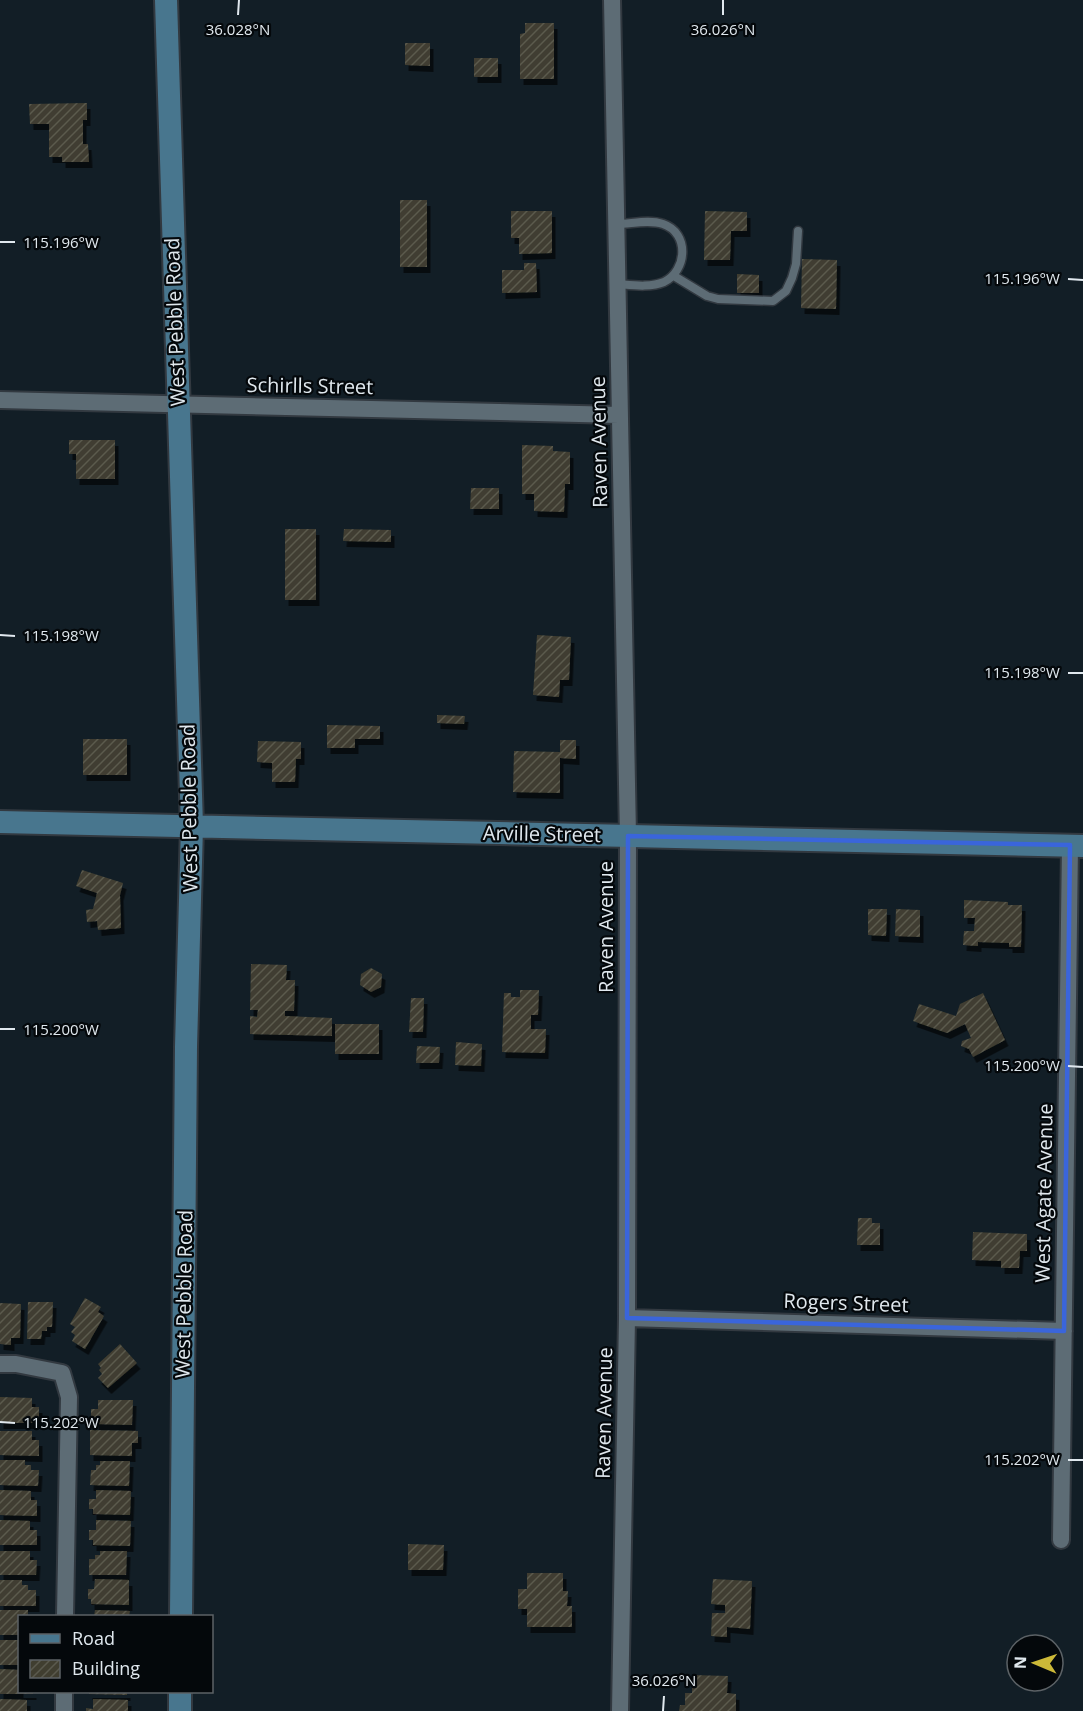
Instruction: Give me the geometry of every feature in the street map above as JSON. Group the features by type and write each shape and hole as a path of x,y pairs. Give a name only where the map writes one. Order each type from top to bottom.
{"street":[{"name":"West Pebble Road","path":"166,0 192,826 186,1047 181,1615"},
{"name":"Raven Avenue","path":"612,0 628,836 627,1318 620,1711"},
{"name":"Schirlls Street","path":"0,400 620,415"},
{"name":"Arville Street","path":"0,822 1077,846"},
{"name":"West Agate Avenue","path":"1061,1540 1064,1331 1077,846"},
{"name":"Rogers Street","path":"627,1318 1064,1331"},
{"path":"0,1364 16,1364 62,1373 69,1397 65,1615"},
{"path":"64,1693 64,1711"},
{"path":"180,1693 180,1711"}],"lane":[{"path":"616,224 656,222 664,224 678,236 683,259 674,276 658,284 617,284"},
{"path":"674,276 707,296 717,299 773,301 786,291 792,278 796,264 798,231"}],"highlighted area":[{"path":"628,836 1070,845 1064,1331 627,1318"}],"building":[{"path":"525,23 554,23 554,79 520,79 520,34 525,33"},
{"path":"405,43 430,43 430,66 405,65"},
{"path":"474,58 498,58 498,77 474,77"},
{"path":"87,103 87,120 83,120 83,144 88,144 89,162 62,162 62,157 49,157 49,124 30,124 29,104"},
{"path":"400,200 427,200 427,267 400,267"},
{"path":"511,211 552,211 552,253 519,254 519,238 511,238"},
{"path":"705,211 747,212 747,231 731,231 730,260 704,260"},
{"path":"802,259 837,260 836,309 801,308"},
{"path":"524,263 536,263 537,292 502,293 502,270 524,270"},
{"path":"737,274 759,275 759,293 737,293"},
{"path":"69,440 115,440 115,479 76,479 76,454 69,454"},
{"path":"522,445 553,446 553,451 570,452 570,484 565,484 564,512 534,511 534,494 522,494"},
{"path":"471,488 499,488 499,509 470,509"},
{"path":"285,529 316,529 316,600 285,600"},
{"path":"344,529 391,530 391,542 343,541"},
{"path":"537,635 571,637 569,680 560,680 559,697 533,695"},
{"path":"437,715 465,716 464,724 437,723"},
{"path":"327,725 380,726 380,739 355,739 355,748 327,748"},
{"path":"83,739 127,739 127,775 83,775"},
{"path":"560,740 576,740 576,759 560,758 560,793 513,792 514,751 560,752"},
{"path":"258,741 301,742 301,759 296,759 295,782 272,782 272,763 257,762"},
{"path":"82,870 123,883 120,895 121,928 98,930 97,921 87,922 86,910 93,909 97,893 76,886"},
{"path":"964,900 1022,905 1021,947 1009,947 1009,943 978,942 978,946 963,945 964,931 974,931 975,918 964,918"},
{"path":"868,909 887,909 886,936 868,935"},
{"path":"896,909 920,910 920,937 895,936"},
{"path":"251,964 287,965 286,980 295,980 294,1011 285,1011 285,1016 332,1018 332,1036 250,1034 250,1016 257,1017 258,1010 250,1010"},
{"path":"371,968 382,974 381,987 371,992 360,985 361,974"},
{"path":"520,990 539,990 538,1015 531,1015 531,1029 546,1029 545,1053 502,1052 504,993 511,993 511,997 520,997"},
{"path":"983,993 1005,1040 973,1057 969,1049 961,1046 962,1041 971,1038 965,1024 947,1033 913,1021 919,1004 956,1016 960,1004"},
{"path":"411,998 424,998 423,1032 409,1032"},
{"path":"335,1024 379,1024 379,1054 335,1054"},
{"path":"456,1042 482,1044 481,1066 455,1065"},
{"path":"417,1046 440,1047 439,1063 416,1063"},
{"path":"858,1218 872,1218 872,1223 880,1223 880,1245 857,1245"},
{"path":"973,1232 1027,1234 1027,1251 1020,1251 1019,1268 1001,1268 1001,1261 972,1260"},
{"path":"85,1298 101,1307 98,1312 104,1316 85,1349 72,1341 75,1335 71,1332 75,1327 70,1324"},
{"path":"28,1302 53,1302 52,1327 47,1327 47,1331 42,1331 41,1339 27,1339"},
{"path":"0,1303 21,1304 20,1338 11,1338 11,1345 0,1344"},
{"path":"120,1344 137,1363 108,1388 98,1378 102,1374 98,1364"},
{"path":"0,1397 32,1398 32,1407 39,1407 39,1423 0,1423"},
{"path":"98,1400 133,1400 132,1425 95,1424 95,1419 91,1419 91,1409 98,1409"},
{"path":"90,1430 138,1431 138,1443 132,1443 132,1456 90,1455"},
{"path":"0,1431 32,1431 32,1440 39,1440 39,1456 0,1455"},
{"path":"0,1460 25,1460 25,1465 31,1465 31,1470 39,1470 38,1486 0,1485"},
{"path":"100,1461 130,1461 129,1486 90,1485 91,1470 96,1470 96,1465 100,1465"},
{"path":"0,1490 31,1491 31,1500 37,1500 37,1516 0,1515"},
{"path":"96,1490 131,1491 130,1515 93,1514 93,1509 89,1509 89,1499 96,1499"},
{"path":"0,1520 30,1521 30,1530 37,1530 37,1545 0,1545"},
{"path":"96,1520 131,1521 130,1546 93,1545 93,1540 89,1540 89,1530 96,1530"},
{"path":"408,1544 444,1545 443,1570 408,1570"},
{"path":"0,1551 30,1551 30,1560 37,1560 36,1575 0,1575"},
{"path":"100,1551 127,1551 126,1575 89,1575 89,1559 95,1559 95,1555 100,1555"},
{"path":"527,1573 563,1573 563,1591 568,1591 567,1606 572,1606 572,1627 527,1627 527,1609 518,1609 518,1589 527,1589"},
{"path":"95,1579 129,1580 129,1605 91,1604 91,1599 88,1599 88,1589 94,1589"},
{"path":"713,1579 752,1581 750,1629 727,1627 727,1637 711,1636 712,1613 725,1613 725,1605 711,1604"},
{"path":"0,1580 22,1580 22,1585 28,1585 28,1590 36,1590 36,1606 0,1606"},
{"path":"0,1610 28,1610 28,1615 18,1615 18,1635 0,1635"},
{"path":"95,1610 130,1611 129,1615 94,1615"},
{"path":"0,1640 18,1640 18,1665 0,1665"},
{"path":"0,1669 18,1670 18,1693 33,1693 33,1694 0,1694"},
{"path":"692,1675 728,1676 727,1693 736,1694 736,1711 679,1711 680,1705 685,1705 685,1693 692,1693"},
{"path":"127,1693 127,1695 89,1694"},
{"path":"0,1699 27,1700 27,1711 0,1711"},
{"path":"93,1699 128,1700 128,1711 86,1711 86,1708 93,1709"}]}
